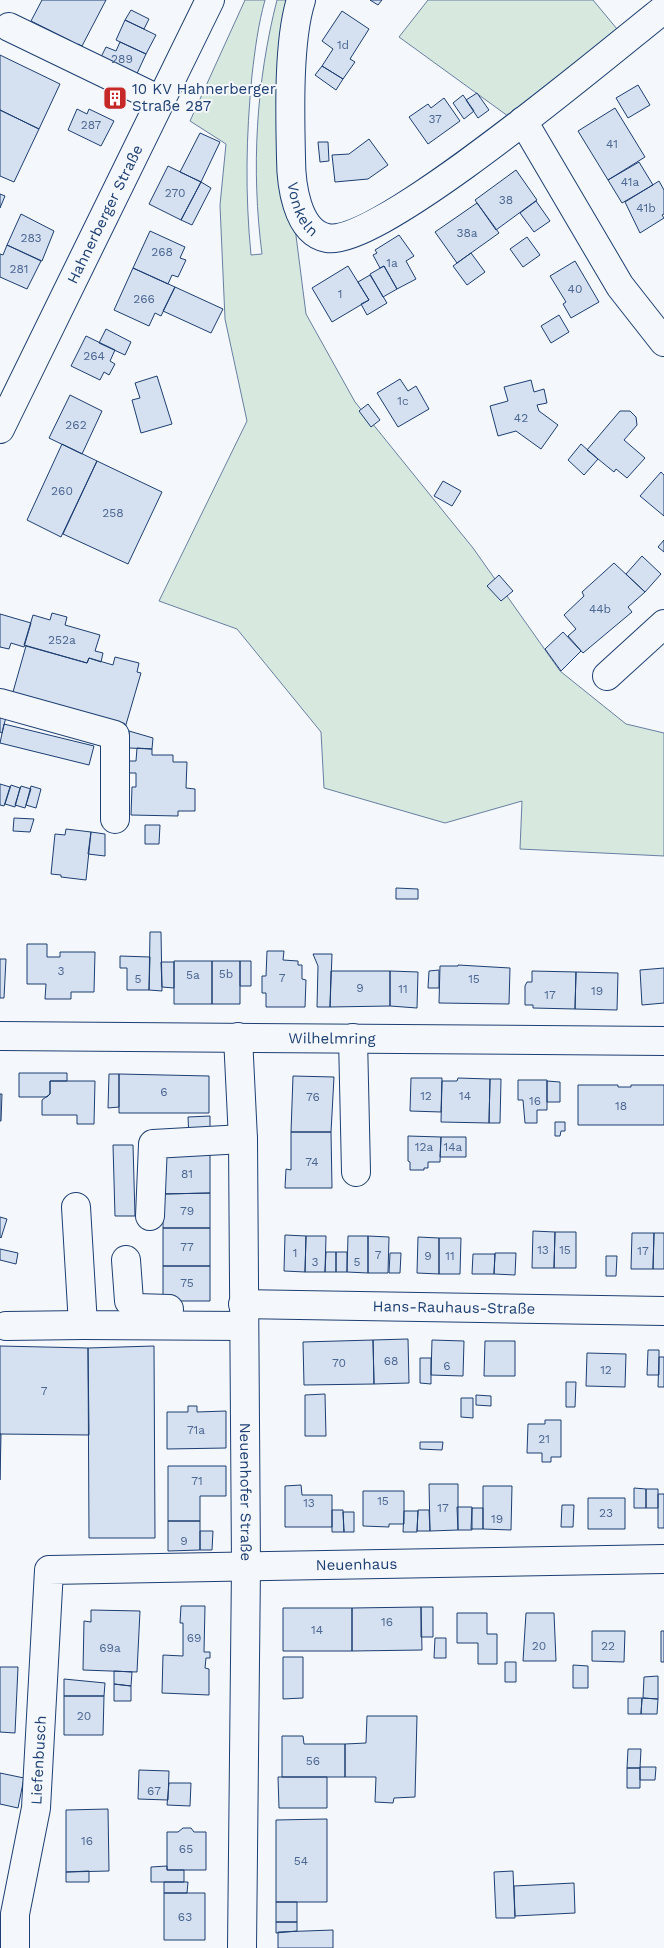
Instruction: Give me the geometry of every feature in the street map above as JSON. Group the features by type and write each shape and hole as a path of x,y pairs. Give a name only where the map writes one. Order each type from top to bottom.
{"street":[{"name":"Hahnerberger Straße","path":"1,424 210,0"},
{"name":"Vonkeln","path":"301,0 297,15 293,51 291,171 294,197 300,214 316,233 325,238 332,238 359,230 406,205 480,155 664,9"},
{"path":"9,27 160,100"},
{"path":"523,121 620,286 664,342"},
{"path":"607,676 664,624"},
{"path":"0,703 115,735 114,819"},
{"name":"Wilhelmring","path":"0,1036 664,1040"},
{"name":"Neuenhofer Straße","path":"238,1037 243,1140 246,1566 242,1948"},
{"path":"353,1038 356,1172"},
{"path":"150,1216 153,1144 243,1140"},
{"path":"76,1207 83,1325"},
{"path":"126,1260 128,1301 137,1308 244,1313"},
{"name":"Hans-Rauhaus-Straße","path":"244,1313 664,1311"},
{"path":"6,1326 83,1325 244,1313"},
{"name":"Neuenhaus","path":"49,1570 664,1559"},
{"name":"Liefenbusch","path":"15,1948 15,1914 36,1808 49,1570"}],"shaded area":[{"path":"245,0 265,0 260,19 252,75 248,120 247,187 251,255 262,254 256,158 264,62 277,0 293,0 294,220 306,314 355,402 473,548 560,671 626,724 664,733 664,856 520,849 522,801 445,823 324,788 321,732 237,629 159,601 247,421 225,319 220,205 226,144 190,121"},
{"path":"428,0 593,0 622,35 512,119 399,37"}],"building":[{"path":"42,0 106,0 82,46 78,44 76,48 70,45 71,41 31,21"},
{"path":"370,0 382,0 378,5"},
{"path":"131,10 149,19 144,29 125,20"},
{"path":"342,11 369,29 350,59 355,62 343,79 322,66 333,49 322,41"},
{"path":"125,20 156,35 146,54 116,40"},
{"path":"120,42 146,54 134,80 98,63 106,47 116,51"},
{"path":"0,55 60,84 39,129 0,110"},
{"path":"322,66 343,79 336,90 315,75"},
{"path":"638,85 650,105 628,118 616,98"},
{"name":"10 KV Hahnerberger Straße 287","path":"113,92 122,97 118,105 108,100"},
{"path":"477,93 489,110 478,118 466,100"},
{"path":"463,95 474,111 464,119 453,103"},
{"path":"444,98 460,121 428,144 409,117 428,104 431,108"},
{"path":"615,108 645,157 608,180 578,131"},
{"path":"77,109 87,114 89,109 114,121 101,146 68,130"},
{"path":"0,110 39,129 14,182 0,176"},
{"path":"200,133 220,142 201,182 180,172"},
{"path":"369,139 388,165 368,179 335,182 332,155 349,154"},
{"path":"318,142 328,142 329,161 320,162"},
{"path":"639,162 653,185 622,203 608,180"},
{"path":"168,166 201,182 181,220 149,204"},
{"path":"516,170 537,200 496,230 475,200"},
{"path":"659,181 664,190 664,214 662,215 664,218 640,233 625,202"},
{"path":"201,182 211,188 192,225 181,220"},
{"path":"0,194 5,196 0,208"},
{"path":"536,201 550,221 534,232 520,213"},
{"path":"477,203 499,233 457,263 435,232"},
{"path":"21,214 54,231 42,261 7,245"},
{"path":"150,231 185,247 180,258 186,260 178,277 172,275 168,284 133,268"},
{"path":"399,235 414,256 406,261 416,279 397,289 384,266 380,268 373,255 377,253 375,250"},
{"path":"527,237 540,255 523,267 510,249"},
{"path":"7,245 41,261 27,289 0,277 0,254 3,255"},
{"path":"471,253 485,272 467,285 453,266"},
{"path":"575,261 599,302 571,318 563,304 566,302 550,276"},
{"path":"348,266 369,300 332,322 312,288"},
{"path":"384,266 397,289 383,297 370,274"},
{"path":"133,268 175,287 161,316 155,313 149,326 114,310"},
{"path":"370,275 387,303 367,315 361,304 369,300 358,282"},
{"path":"175,287 223,309 211,333 163,311"},
{"path":"559,315 569,332 551,343 541,326"},
{"path":"106,329 131,342 125,355 99,343"},
{"path":"86,336 115,350 110,361 115,364 109,375 104,372 100,380 71,366"},
{"path":"157,376 172,424 141,433 132,400 140,398 135,383"},
{"path":"400,379 408,391 416,386 429,409 398,427 377,393"},
{"path":"531,380 534,392 544,389 547,403 537,405 539,411 558,425 541,449 516,431 498,436 490,406 508,401 504,387"},
{"path":"70,395 102,411 82,454 49,438"},
{"path":"368,404 380,420 371,427 359,411"},
{"path":"620,411 630,411 636,417 637,425 624,440 645,458 627,478 616,469 614,472 587,450"},
{"path":"62,444 97,461 61,537 27,520"},
{"path":"581,444 598,459 584,475 568,460"},
{"path":"97,461 162,492 128,564 63,534"},
{"path":"661,472 664,475 664,516 640,496"},
{"path":"443,481 461,491 452,506 434,496"},
{"path":"664,540 664,552 658,547"},
{"path":"642,556 661,574 645,592 626,574"},
{"path":"614,563 645,592 628,607 632,612 583,653 568,636 576,629 564,615 584,596 582,592"},
{"path":"499,575 513,591 501,601 487,586"},
{"path":"52,613 67,617 65,625 100,635 95,651 103,653 101,662 89,658 87,663 24,645 33,615 50,620"},
{"path":"0,614 31,623 24,647 11,643 9,649 0,647"},
{"path":"563,632 581,651 561,671 545,649"},
{"path":"26,646 87,663 89,658 113,665 115,657 139,663 137,672 141,673 125,728 11,699"},
{"path":"0,711 7,713 2,733 0,732"},
{"path":"4,724 94,746 89,765 0,743"},
{"path":"129,731 153,738 152,749 129,748"},
{"path":"137,748 152,749 152,755 173,755 173,762 187,762 186,788 195,789 195,811 178,811 178,816 131,815 132,787 136,787 136,773 129,773 129,761 136,761"},
{"path":"0,784 10,787 4,806 0,805"},
{"path":"11,785 20,788 15,807 5,804"},
{"path":"21,786 31,789 25,808 15,805"},
{"path":"31,786 41,789 36,808 26,805"},
{"path":"14,818 34,819 30,832 13,831"},
{"path":"145,825 160,825 159,844 145,844"},
{"path":"66,829 91,832 86,880 51,874 55,834 65,835"},
{"path":"91,832 105,834 105,856 88,854"},
{"path":"396,888 418,889 418,899 396,899"},
{"path":"150,932 161,932 162,991 149,990"},
{"path":"27,944 47,944 47,957 60,957 60,952 95,952 94,992 71,992 71,999 45,999 46,984 27,984"},
{"path":"267,951 284,951 283,960 298,961 298,965 302,965 302,979 306,980 305,1007 266,1007 266,993 262,993 262,976 266,976"},
{"path":"313,954 332,954 330,1007 317,1007 318,966"},
{"path":"120,956 150,957 149,990 127,990 127,968 120,968"},
{"path":"0,959 6,959 4,998 0,998"},
{"path":"174,961 212,961 212,1004 174,1004"},
{"path":"212,961 240,961 240,1004 212,1004"},
{"path":"240,961 251,961 251,986 240,986"},
{"path":"161,962 174,962 174,988 162,987"},
{"path":"458,965 510,968 509,1004 439,1003 440,966"},
{"path":"664,968 664,1003 642,1005 640,970"},
{"path":"439,970 439,988 428,988 429,971"},
{"path":"331,971 390,971 390,1006 330,1007"},
{"path":"390,971 418,972 417,1008 390,1006"},
{"path":"532,971 576,972 575,1009 533,1008 533,1005 525,1005 525,986 527,982 532,982"},
{"path":"576,972 618,973 617,1010 575,1009"},
{"path":"19,1073 67,1073 67,1081 50,1081 50,1094 47,1097 19,1097"},
{"path":"109,1074 119,1074 119,1107 108,1108"},
{"path":"119,1074 209,1076 209,1113 119,1113"},
{"path":"293,1076 334,1077 331,1132 291,1132"},
{"path":"411,1078 442,1078 441,1112 410,1111"},
{"path":"458,1078 490,1079 489,1123 441,1122 442,1081 457,1081"},
{"path":"490,1079 501,1079 500,1123 489,1123"},
{"path":"518,1080 547,1080 547,1110 537,1110 537,1123 525,1123 523,1100 518,1100"},
{"path":"50,1081 95,1081 94,1124 77,1124 77,1115 42,1115 42,1100 50,1094"},
{"path":"547,1081 560,1082 560,1102 547,1102"},
{"path":"578,1085 618,1085 618,1087 631,1087 631,1085 664,1085 664,1125 578,1125"},
{"path":"0,1094 2,1094 1,1121 0,1121"},
{"path":"210,1116 210,1138 189,1138 188,1117"},
{"path":"555,1122 565,1122 565,1131 561,1131 560,1136 555,1136"},
{"path":"291,1132 331,1132 332,1188 285,1188 286,1169 291,1170"},
{"path":"408,1136 441,1137 440,1162 428,1162 428,1168 424,1168 424,1170 410,1170"},
{"path":"441,1137 466,1137 466,1157 440,1157"},
{"path":"113,1145 133,1145 135,1216 115,1216"},
{"path":"163,1155 210,1155 210,1193 163,1194"},
{"path":"210,1193 210,1228 163,1228 163,1194"},
{"path":"0,1217 7,1219 1,1238 0,1237"},
{"path":"163,1228 210,1228 210,1266 163,1266"},
{"path":"533,1231 555,1232 554,1268 532,1268"},
{"path":"555,1232 576,1232 576,1268 554,1268"},
{"path":"632,1233 654,1233 653,1269 631,1269"},
{"path":"654,1233 664,1233 664,1269 653,1269"},
{"path":"285,1235 306,1236 305,1272 284,1271"},
{"path":"306,1236 326,1236 325,1272 305,1272"},
{"path":"348,1236 368,1236 368,1273 347,1272"},
{"path":"368,1236 389,1237 388,1273 368,1273"},
{"path":"418,1237 439,1238 439,1274 417,1273"},
{"path":"439,1238 461,1238 460,1274 439,1274"},
{"path":"0,1249 18,1253 16,1264 0,1260"},
{"path":"326,1252 336,1252 336,1272 325,1272"},
{"path":"336,1252 347,1252 347,1272 336,1272"},
{"path":"390,1253 401,1253 400,1273 389,1273"},
{"path":"495,1253 516,1253 515,1275 494,1274"},
{"path":"473,1254 495,1254 494,1274 472,1274"},
{"path":"606,1256 617,1256 616,1276 606,1276"},
{"path":"163,1266 210,1266 210,1301 163,1301"},
{"path":"408,1339 409,1383 374,1384 373,1340"},
{"path":"373,1340 374,1384 304,1385 303,1342"},
{"path":"432,1340 464,1341 463,1376 431,1375"},
{"path":"485,1341 515,1341 515,1376 484,1376"},
{"path":"0,1346 88,1348 89,1435 0,1434"},
{"path":"154,1346 155,1538 89,1538 88,1348"},
{"path":"648,1350 659,1350 659,1375 647,1375"},
{"path":"587,1353 626,1354 625,1387 586,1386"},
{"path":"659,1357 664,1357 664,1387 658,1387"},
{"path":"420,1358 431,1358 431,1384 420,1383"},
{"path":"566,1382 576,1382 575,1407 566,1407"},
{"path":"325,1394 326,1436 305,1436 305,1395"},
{"path":"476,1395 491,1396 491,1406 476,1405"},
{"path":"461,1398 473,1398 473,1418 461,1417"},
{"path":"188,1406 197,1406 197,1412 226,1411 226,1448 167,1449 167,1412 188,1412"},
{"path":"545,1420 561,1420 561,1457 551,1457 551,1462 542,1462 542,1453 527,1453 528,1424 545,1424"},
{"path":"0,1434 1,1434 0,1480"},
{"path":"420,1442 443,1442 442,1450 420,1449"},
{"path":"168,1466 226,1466 226,1496 200,1496 200,1521 168,1521"},
{"path":"429,1484 458,1484 458,1530 430,1531"},
{"path":"301,1485 302,1495 332,1495 332,1527 285,1527 285,1486"},
{"path":"483,1486 512,1486 511,1530 483,1529"},
{"path":"634,1488 646,1489 646,1508 634,1508"},
{"path":"646,1489 658,1489 658,1508 646,1508"},
{"path":"363,1491 404,1491 404,1524 389,1524 389,1527 363,1526"},
{"path":"658,1494 664,1494 664,1528 658,1528"},
{"path":"588,1498 625,1498 625,1529 588,1529"},
{"path":"562,1505 574,1505 573,1527 561,1527"},
{"path":"457,1507 472,1507 472,1530 458,1530"},
{"path":"472,1508 483,1508 483,1529 471,1529"},
{"path":"332,1510 343,1510 344,1532 332,1532"},
{"path":"418,1510 429,1510 430,1531 417,1531"},
{"path":"404,1511 418,1511 417,1532 403,1532"},
{"path":"343,1512 354,1512 354,1532 344,1532"},
{"path":"168,1521 200,1521 200,1550 168,1551"},
{"path":"200,1531 213,1531 212,1550 200,1550"},
{"path":"181,1606 205,1606 204,1652 210,1652 210,1658 206,1658 205,1668 209,1669 209,1695 162,1693 163,1655 183,1656 183,1623 180,1623"},
{"path":"421,1607 422,1650 352,1651 352,1608"},
{"path":"421,1607 433,1607 433,1637 421,1637"},
{"path":"283,1608 352,1608 352,1651 283,1651"},
{"path":"91,1610 140,1611 137,1672 83,1670 84,1621 91,1622"},
{"path":"457,1613 487,1613 487,1634 497,1634 497,1664 478,1664 478,1643 457,1643"},
{"path":"526,1613 554,1613 556,1661 523,1661"},
{"path":"592,1631 625,1631 624,1662 592,1661"},
{"path":"661,1631 664,1631 664,1662 661,1662"},
{"path":"435,1638 446,1638 446,1658 434,1658"},
{"path":"283,1657 303,1657 303,1698 283,1699"},
{"path":"505,1662 516,1662 516,1682 505,1682"},
{"path":"573,1665 588,1666 588,1688 573,1688"},
{"path":"0,1667 18,1667 15,1733 0,1732"},
{"path":"114,1671 132,1672 131,1686 114,1684"},
{"path":"658,1676 658,1699 643,1698 644,1677"},
{"path":"64,1679 105,1683 104,1696 64,1696"},
{"path":"114,1684 131,1686 131,1701 114,1701"},
{"path":"64,1696 104,1696 103,1735 64,1735"},
{"path":"628,1698 642,1698 641,1714 628,1714"},
{"path":"642,1698 658,1699 657,1714 641,1714"},
{"path":"367,1716 417,1716 415,1797 394,1798 393,1803 375,1802 376,1777 345,1777 345,1744 366,1743"},
{"path":"282,1736 303,1736 304,1744 345,1744 345,1777 282,1777"},
{"path":"628,1749 641,1749 640,1768 627,1768"},
{"path":"640,1767 656,1767 655,1780 640,1780"},
{"path":"627,1768 640,1768 640,1788 627,1788"},
{"path":"139,1770 169,1771 168,1800 138,1799"},
{"path":"0,1773 24,1778 18,1808 0,1804"},
{"path":"278,1777 327,1777 327,1808 279,1808"},
{"path":"169,1783 191,1783 190,1806 167,1805"},
{"path":"108,1809 109,1871 66,1872 66,1810"},
{"path":"327,1819 327,1902 276,1902 276,1820"},
{"path":"183,1828 191,1828 194,1832 206,1832 206,1870 167,1870 167,1832 178,1832"},
{"path":"167,1866 167,1870 184,1870 184,1882 151,1882 151,1867"},
{"path":"89,1871 89,1882 66,1882 66,1872"},
{"path":"513,1871 515,1918 496,1918 494,1872"},
{"path":"164,1882 188,1882 187,1893 164,1893"},
{"path":"574,1883 575,1913 515,1916 514,1886"},
{"path":"164,1893 205,1893 205,1940 164,1940"},
{"path":"276,1902 297,1902 297,1922 276,1922"},
{"path":"276,1922 297,1922 297,1931 276,1933"},
{"path":"333,1930 333,1948 278,1948 278,1932"}],"place":[{"name":"10 KV Hahnerberger Straße 287","path":"115,98"}]}
